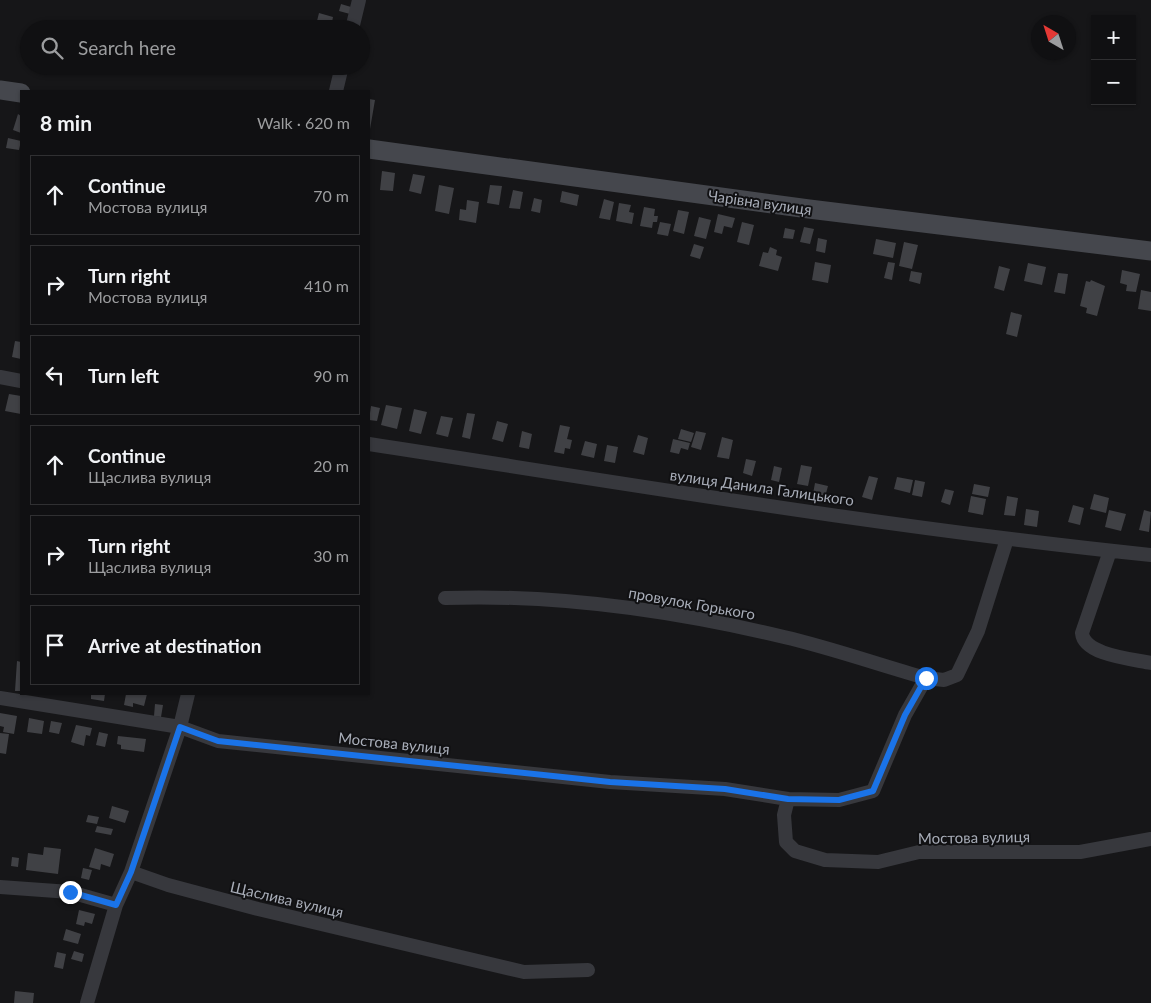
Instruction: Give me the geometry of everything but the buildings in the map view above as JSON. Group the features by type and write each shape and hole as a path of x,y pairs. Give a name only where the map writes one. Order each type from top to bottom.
{"street":[{"path":"354,20 359,0"},
{"path":"336,90 340,75"},
{"path":"0,90 20,93"},
{"name":"Чарівна вулиця","path":"370,149 800,208 1151,251"},
{"path":"0,377 20,381"},
{"name":"вулиця Данила Галицького","path":"370,444 644,487 1007,539 1151,555"},
{"name":"провулок Горького","path":"445,598 486,596 625,606 695,618 785,637 926,678 944,680 957,675 964,664 978,631 1007,539"},
{"path":"1110,551 1082,633 1082,639 1092,650 1151,663"},
{"name":"Мостова вулиця","path":"0,698 180,727 218,741 610,782 725,789 788,799 839,800 873,791 905,715 926,678"},
{"path":"86,1003 116,905 131,872 180,727 188,695"},
{"name":"Мостова вулиця","path":"788,799 784,815 786,842 796,851 825,860 878,862 919,852 1080,852 1151,840"},
{"name":"Щаслива вулиця","path":"131,872 168,885 258,909 524,972 588,970"},
{"path":"0,887 70,892 116,905"}],"route":[{"path":"70,892 116,905 131,872 180,727 218,741 610,782 725,789 788,799 839,800 873,791 905,715 926,678"}]}
